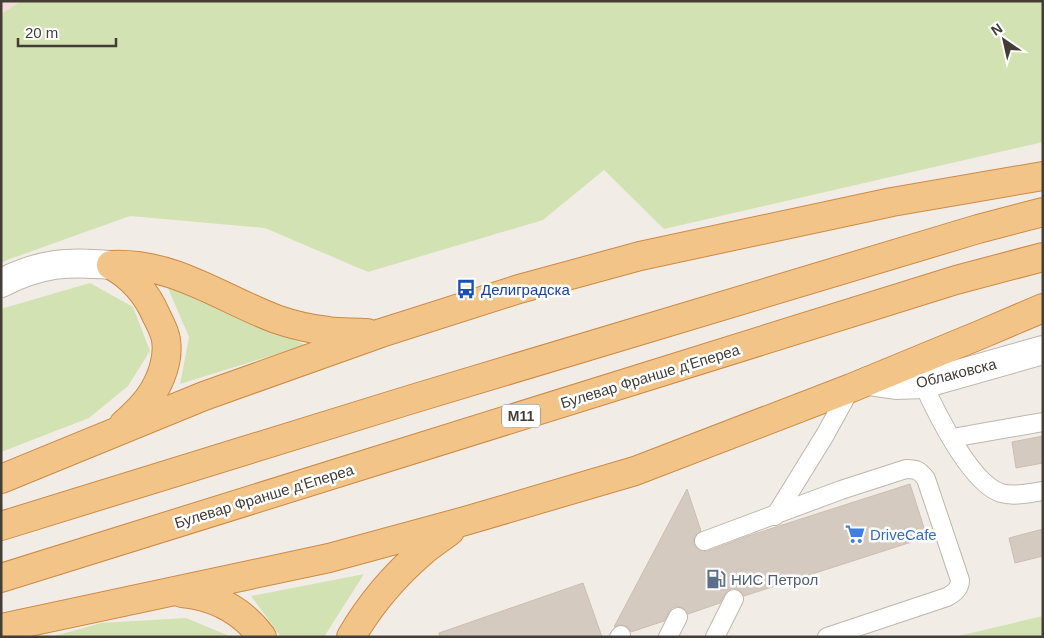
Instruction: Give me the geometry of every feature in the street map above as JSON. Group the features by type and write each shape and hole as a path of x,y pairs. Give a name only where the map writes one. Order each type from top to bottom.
{"highway":[{"path":"1,479 204,396 381,333 519,289 640,256 892,202 1043,176"},
{"path":"1,526 428,394 969,232 1043,212"},
{"name":"Булевар Франше д'Епереа","path":"1,578 956,280 1043,257"},
{"path":"110,265 127,264 184,277 276,318 300,326 330,332 381,333"},
{"path":"110,265 119,269 138,286 151,303 166,340 166,356 162,374 151,395 116,431"},
{"path":"1,628 329,558 465,521 635,471 860,384 918,373 1043,308"},
{"path":"351,637 358,624 382,593 403,571 422,552 465,521"},
{"path":"173,592 194,594 230,607 252,625 262,637"}],"street":[{"path":"1,283 39,267 82,262 110,265"},
{"name":"Облаковска","path":"918,373 1043,350"}],"lane":[{"path":"918,373 952,438 982,480 1000,493 1011,494 1043,491"},
{"path":"772,522 860,384"},
{"path":"952,438 1043,422"},
{"path":"712,541 772,522 841,490 906,469 916,469 921,473 926,479 960,580 960,586 947,597 827,637"},
{"path":"714,637 734,599"},
{"path":"668,637 678,617"}],"shaded area":[{"path":"1,1 45,1 1,33"}],"green space":[{"path":"22,1 1043,1 1043,142 664,229 604,170 543,220 368,272 265,228 130,216 1,263 1,14"},
{"path":"90,283 133,307 150,351 128,386 89,418 1,452 1,310"},
{"path":"167,286 306,345 180,384 189,337"},
{"path":"364,574 324,637 281,637 251,596"},
{"path":"1043,616 1043,637 954,637"},
{"path":"186,618 229,637 51,637 101,623"}],"building":[{"path":"1043,436 1043,463 1016,468 1012,442"},
{"path":"910,484 927,537 744,596 739,590 733,588 728,590 720,603 688,614 683,608 677,606 672,608 664,621 631,632 628,627 623,625 614,627 687,489 701,531 696,535 694,544 703,552"},
{"path":"1043,529 1043,556 1015,563 1009,538"},
{"path":"583,583 602,637 440,637 439,633"}],"place":[{"name":"Делиградска","path":"466,289"},
{"name":"DriveCafe","path":"855,534"},
{"name":"НИС Петрол","path":"716,579"}]}
